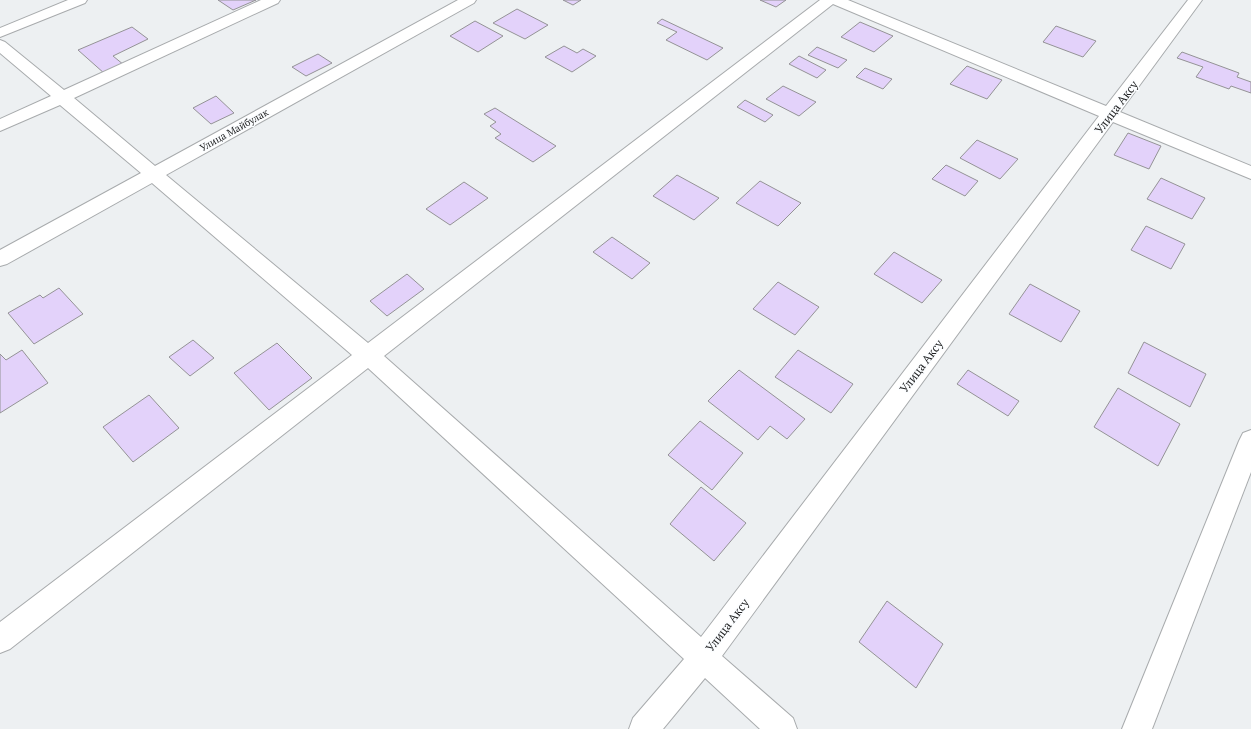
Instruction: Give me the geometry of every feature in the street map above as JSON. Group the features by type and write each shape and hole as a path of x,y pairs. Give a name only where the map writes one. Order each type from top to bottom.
{"street":[{"path":"0,33 80,0"},
{"path":"0,126 273,0"},
{"name":"Улица Майбулак","path":"0,259 469,0"},
{"path":"0,639 829,0"},
{"path":"836,0 1251,173"},
{"name":"Улица Аксу","path":"644,729 703,658 1195,0"},
{"path":"0,45 369,356 782,729"},
{"path":"1137,729 1251,441"}],"building":[{"path":"218,0 256,0 233,10"},
{"path":"563,0 581,0 573,5"},
{"path":"760,0 786,0 776,7"},
{"path":"517,9 548,25 525,39 493,23"},
{"path":"662,19 723,48 707,60 666,40 677,32 657,23"},
{"path":"475,21 503,36 478,52 450,36"},
{"path":"860,22 893,36 874,52 841,37"},
{"path":"1056,26 1096,41 1083,57 1043,42"},
{"path":"132,27 148,39 113,56 124,65 105,74 78,50"},
{"path":"564,46 577,53 583,49 596,56 572,72 545,57"},
{"path":"817,47 847,60 838,68 808,55"},
{"path":"1182,52 1239,73 1237,77 1251,82 1251,93 1231,86 1229,89 1196,77 1203,67 1177,58"},
{"path":"318,54 332,63 306,76 292,67"},
{"path":"799,56 826,70 817,78 789,64"},
{"path":"967,66 1002,80 987,99 950,84"},
{"path":"865,68 892,79 883,89 856,77"},
{"path":"783,86 816,102 799,116 766,99"},
{"path":"216,96 234,113 211,124 193,108"},
{"path":"745,100 773,115 765,122 737,107"},
{"path":"495,108 556,146 533,162 495,138 501,134 490,126 496,122 484,114"},
{"path":"1128,133 1161,146 1149,169 1114,155"},
{"path":"977,140 1018,159 1000,179 960,158"},
{"path":"946,165 978,181 965,196 932,179"},
{"path":"677,175 719,198 694,220 653,196"},
{"path":"1161,178 1205,198 1192,219 1147,199"},
{"path":"760,181 801,203 778,226 736,203"},
{"path":"464,182 488,198 450,225 426,209"},
{"path":"1146,226 1185,244 1171,269 1131,250"},
{"path":"612,237 650,263 632,279 593,252"},
{"path":"894,252 942,280 922,303 874,274"},
{"path":"407,274 424,289 387,316 370,301"},
{"path":"778,282 819,307 795,335 753,309"},
{"path":"1030,284 1080,311 1061,342 1009,314"},
{"path":"59,288 83,314 34,344 8,313 40,295 43,298"},
{"path":"193,340 214,358 190,376 169,357"},
{"path":"1144,342 1206,374 1190,407 1128,373"},
{"path":"277,343 312,378 269,410 234,373"},
{"path":"22,350 48,383 0,413 0,354 6,360"},
{"path":"798,350 853,384 831,413 775,377"},
{"path":"739,370 805,419 787,439 770,426 758,440 708,401"},
{"path":"968,370 1019,401 1008,416 957,384"},
{"path":"1118,388 1180,424 1158,466 1094,427"},
{"path":"149,395 179,428 133,462 103,427"},
{"path":"700,421 743,453 712,490 668,455"},
{"path":"701,487 746,523 714,561 670,524"},
{"path":"887,601 943,644 916,688 859,642"}]}
